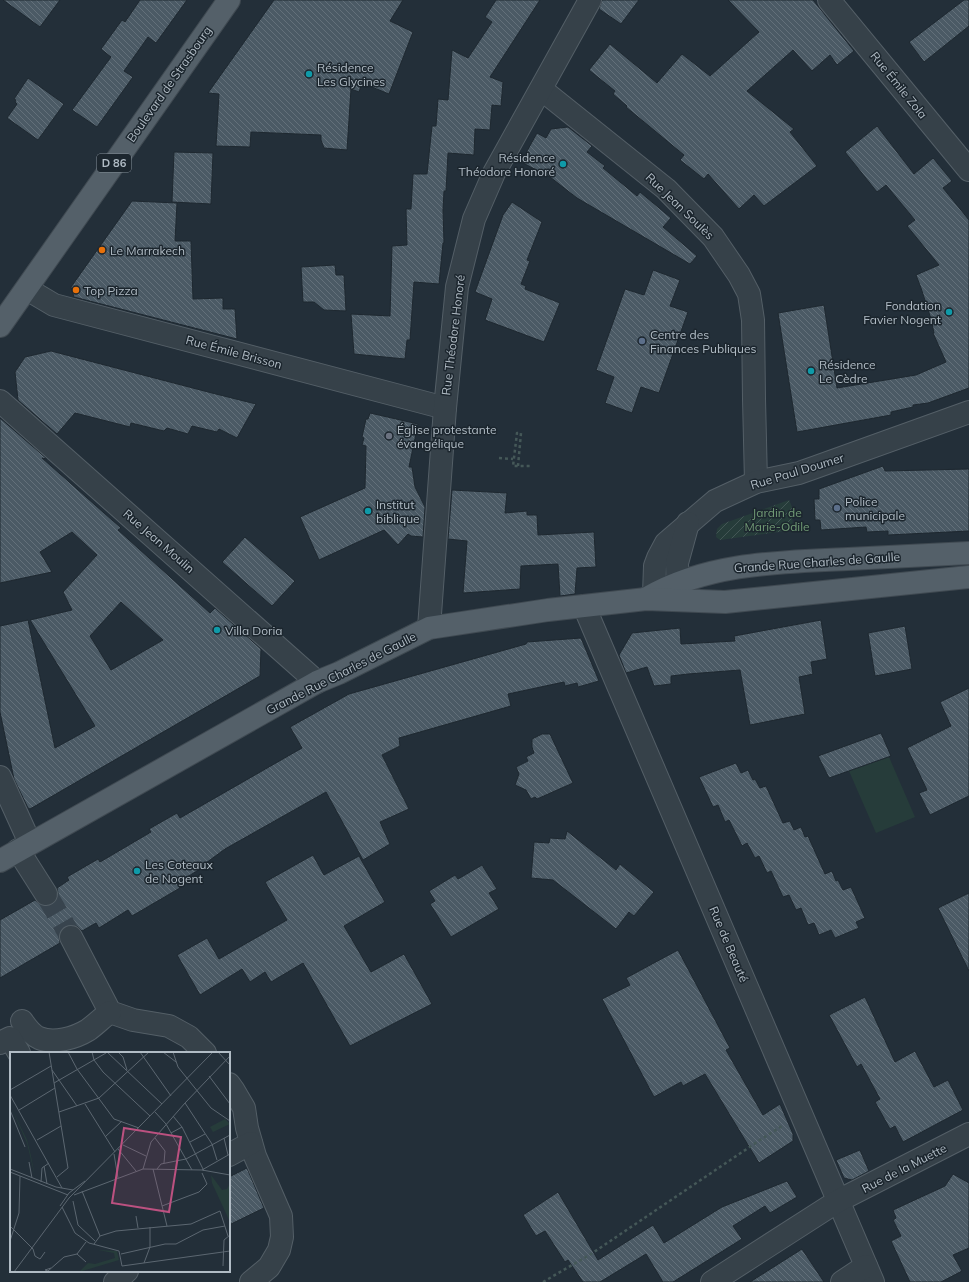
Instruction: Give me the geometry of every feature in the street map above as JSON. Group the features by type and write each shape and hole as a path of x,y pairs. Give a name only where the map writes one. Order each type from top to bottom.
{"main road":[{"name":"Boulevard de Strasbourg","path":"0,326 229,0"},
{"name":"Grande Rue Charles de Gaulle","path":"16,851 317,682 339,673 429,628 678,591 718,570 738,567 806,561 969,552"},
{"name":"Grande Rue Charles de Gaulle","path":"678,591 725,602 969,577"}],"street":[{"name":"Rue Théodore Honoré","path":"429,628 445,408 457,287 474,219 494,173 590,0"},
{"name":"Rue Émile Zola","path":"829,0 969,170"},
{"name":"Rue Jean Soulès","path":"541,89 666,189 713,237 740,275 749,294 753,320 756,482"},
{"name":"Rue Émile Brisson","path":"27,288 54,305 445,408"},
{"name":"Rue Jean Moulin","path":"0,401 317,682"},
{"name":"Rue Paul Doumer","path":"650,596 655,566 666,544 688,523 715,501 756,482 805,471 969,412"},
{"path":"678,591 677,563 688,523"},
{"name":"Rue de Beauté","path":"584,606 869,1274"},
{"path":"0,778 16,851 46,894"},
{"path":"71,937 110,1012 133,1020 170,1026 189,1037 204,1052"},
{"path":"22,1021 28,1030 40,1038 54,1040 70,1039 87,1031 110,1012"},
{"path":"0,1043 10,1038 18,1052"},
{"path":"230,1086 244,1108 251,1143 281,1216 282,1237 279,1250 269,1267 251,1282"},
{"name":"Rue de la Muette","path":"712,1282 838,1201 969,1134"},
{"path":"230,1154 251,1143"},
{"path":"115,1282 127,1272"},
{"path":"137,1272 141,1282"},
{"path":"842,1282 869,1274"}],"path":[{"path":"518,466 521,433 516,433 513,466 518,466 530,466"},
{"path":"499,458 513,459"},
{"path":"543,1282 591,1254 801,1114"}],"green space":[{"name":"Jardin de Marie-Odile","path":"789,500 792,507 793,530 720,540 716,537 717,529 722,524"},
{"path":"889,757 915,817 876,833 849,771"}],"building":[{"path":"3,0 60,0 40,27"},
{"path":"140,0 187,0 156,43 148,37 124,71 133,77 97,127 72,110 111,57 101,49 122,20 125,22"},
{"path":"274,0 403,0 390,21 413,32 389,94 362,83 359,92 351,89 347,150 324,148 321,135 251,132 250,147 216,146 219,94 208,93"},
{"path":"496,0 540,0 490,77 503,82 501,106 492,105 490,130 475,129 474,155 448,153 446,191 444,191 443,210 444,243 439,284 414,282 410,340 407,340 405,359 354,354 351,314 390,316 392,246 407,245 406,209 411,209 413,174 427,174 432,126 436,126 438,99 448,100 452,50 468,58 492,22 485,17"},
{"path":"602,0 639,0 621,24 599,9"},
{"path":"728,0 813,0 854,51 837,65 830,55 812,71 793,50 747,91 794,129 790,132 817,166 764,206 754,195 739,209 708,174 704,179 680,160 684,155 626,107 627,106 613,94 615,91 589,70 610,44 657,83 682,54 710,76 759,32"},
{"path":"964,0 969,0 969,26 924,62 909,42"},
{"path":"28,78 64,104 38,140 7,118 17,104 15,102 16,100 14,99"},
{"path":"877,126 914,174 933,158 952,181 943,188 969,220 969,388 928,403 913,405 913,407 891,412 891,415 797,432 778,313 824,305 837,388 916,375 946,362 933,333 931,319 916,275 939,265 907,226 915,220 886,185 877,192 845,152"},
{"path":"568,127 592,146 587,152 605,166 603,168 637,196 640,192 671,218 663,227 697,256 690,264 577,198 550,177 521,162 537,133 546,138 551,129"},
{"path":"174,152 213,153 211,204 172,202"},
{"path":"132,201 177,203 175,241 191,241 193,299 223,298 223,309 235,309 237,339 74,297 71,287"},
{"path":"512,202 542,222 527,260 530,261 521,284 526,286 525,289 560,303 544,342 485,320 492,299 475,292 503,215"},
{"path":"335,265 336,275 344,275 346,311 324,310 314,302 303,302 301,267"},
{"name":"Centre des Finances Publiques","path":"653,270 680,280 670,306 688,312 659,393 641,387 632,413 605,403 614,377 596,370 625,289 644,295"},
{"path":"51,351 256,404 237,438 219,429 217,432 192,426 188,434 167,428 164,431 131,423 130,427 75,413 57,434 18,400 15,372 25,357"},
{"name":"Institut biblique","path":"370,413 418,424 409,467 412,467 415,487 425,507 423,537 411,536 408,534 398,545 384,530 319,560 300,517 365,488 366,446 362,445 364,438 362,437 366,419 368,419"},
{"path":"0,418 47,459 42,458 121,528 118,530 210,613 215,608 261,649 260,676 30,809 28,808 14,779 0,712 0,626 28,620 55,748 95,726 30,620 72,610 63,592 97,555 72,532 40,552 52,572 0,583","holes":["121,602 163,640 111,670 90,636"]},
{"path":"883,466 885,471 969,469 969,531 888,535 888,531 867,532 866,527 821,530 820,520 815,520 814,499 819,499 819,489"},
{"path":"452,490 507,493 505,513 527,511 527,515 537,515 538,535 594,532 596,567 577,568 575,594 560,596 558,564 521,566 520,589 463,593 467,541 448,539"},
{"path":"245,537 295,581 272,606 222,562"},
{"path":"821,620 827,659 811,662 813,674 799,677 805,714 750,725 740,670 671,676 671,684 654,686 647,667 626,673 619,655 632,633 680,628 681,644 735,641 734,636"},
{"path":"905,626 912,669 875,676 868,633"},
{"path":"581,638 599,681 578,687 577,683 565,686 564,682 508,694 511,706 399,738 400,746 382,755 409,809 380,822 390,844 363,860 326,792 225,849 206,863 207,865 177,883 180,888 132,916 128,910 99,928 96,923 82,931 77,926 65,926 60,931 60,943 0,978 0,920 35,900 41,905 52,905 57,899 57,888 69,880 67,877 98,859 100,862 151,832 149,829 177,813 180,818 302,748 290,727 349,694 526,644 527,642"},
{"path":"969,688 969,796 930,815 919,793 927,790 907,748 951,726 940,702"},
{"path":"881,733 891,756 829,778 818,756"},
{"path":"542,734 550,734 573,783 537,799 535,797 531,799 526,790 515,785 519,774 516,767 528,761 526,757 534,753 532,739"},
{"path":"736,763 741,773 748,770 753,780 755,779 760,788 766,786 783,823 790,821 794,830 801,827 805,837 808,836 825,874 832,871 836,881 838,880 843,890 851,887 865,918 856,922 859,928 835,938 831,930 819,935 814,923 808,925 801,908 796,910 789,895 783,897 771,871 767,873 759,856 755,858 747,843 742,846 729,820 725,822 718,805 713,807 699,777"},
{"path":"567,831 616,870 620,864 654,892 634,916 629,912 616,929 553,880 531,878 534,842 549,843 550,838 565,839"},
{"path":"313,855 324,875 359,856 385,902 344,926 371,972 404,954 432,1004 350,1046 303,963 271,982 265,972 250,982 242,969 200,995 177,955 207,938 219,959 287,920 265,882"},
{"path":"482,865 497,889 489,893 499,909 451,937 430,904 435,901 429,891 455,875 458,879"},
{"path":"969,893 969,971 938,908"},
{"path":"678,950 730,1048 726,1050 763,1115 780,1104 793,1134 793,1141 759,1163 705,1074 683,1086 681,1082 654,1097 602,999 630,985 626,978"},
{"path":"865,997 895,1062 915,1051 934,1087 948,1080 963,1110 903,1142 895,1126 890,1129 875,1102 880,1099 861,1064 857,1067 829,1015"},
{"path":"860,1150 869,1171 852,1180 844,1178 836,1160"},
{"path":"247,1168 264,1208 230,1225 230,1176"},
{"path":"953,1174 969,1183 969,1248 953,1255 962,1271 941,1282 910,1282 891,1241 901,1236 893,1220 896,1218 893,1210 945,1186"},
{"path":"787,1181 797,1197 770,1213 765,1206 733,1226 742,1239 673,1282 663,1282 646,1254 600,1282 583,1282 568,1260 565,1262 545,1231 536,1236 523,1215 558,1192 598,1260 653,1225 664,1243 722,1207"},
{"path":"802,1249 824,1282 750,1282"}],"tunnel":[{"path":"46,894 71,937"}],"place":[{"name":"Résidence Les Glycines","path":"309,74"},
{"name":"Résidence Théodore Honoré","path":"563,164"},
{"name":"Le Marrakech","path":"102,250"},
{"name":"Top Pizza","path":"76,290"},
{"name":"Fondation Favier Nogent","path":"949,312"},
{"name":"Centre des Finances Publiques","path":"642,341"},
{"name":"Résidence Le Cèdre","path":"811,371"},
{"name":"Église protestante évangélique","path":"389,436"},
{"name":"Police municipale","path":"837,508"},
{"name":"Institut biblique","path":"368,511"},
{"name":"Villa Doria","path":"217,630"},
{"name":"Les Coteaux de Nogent","path":"137,871"}]}
